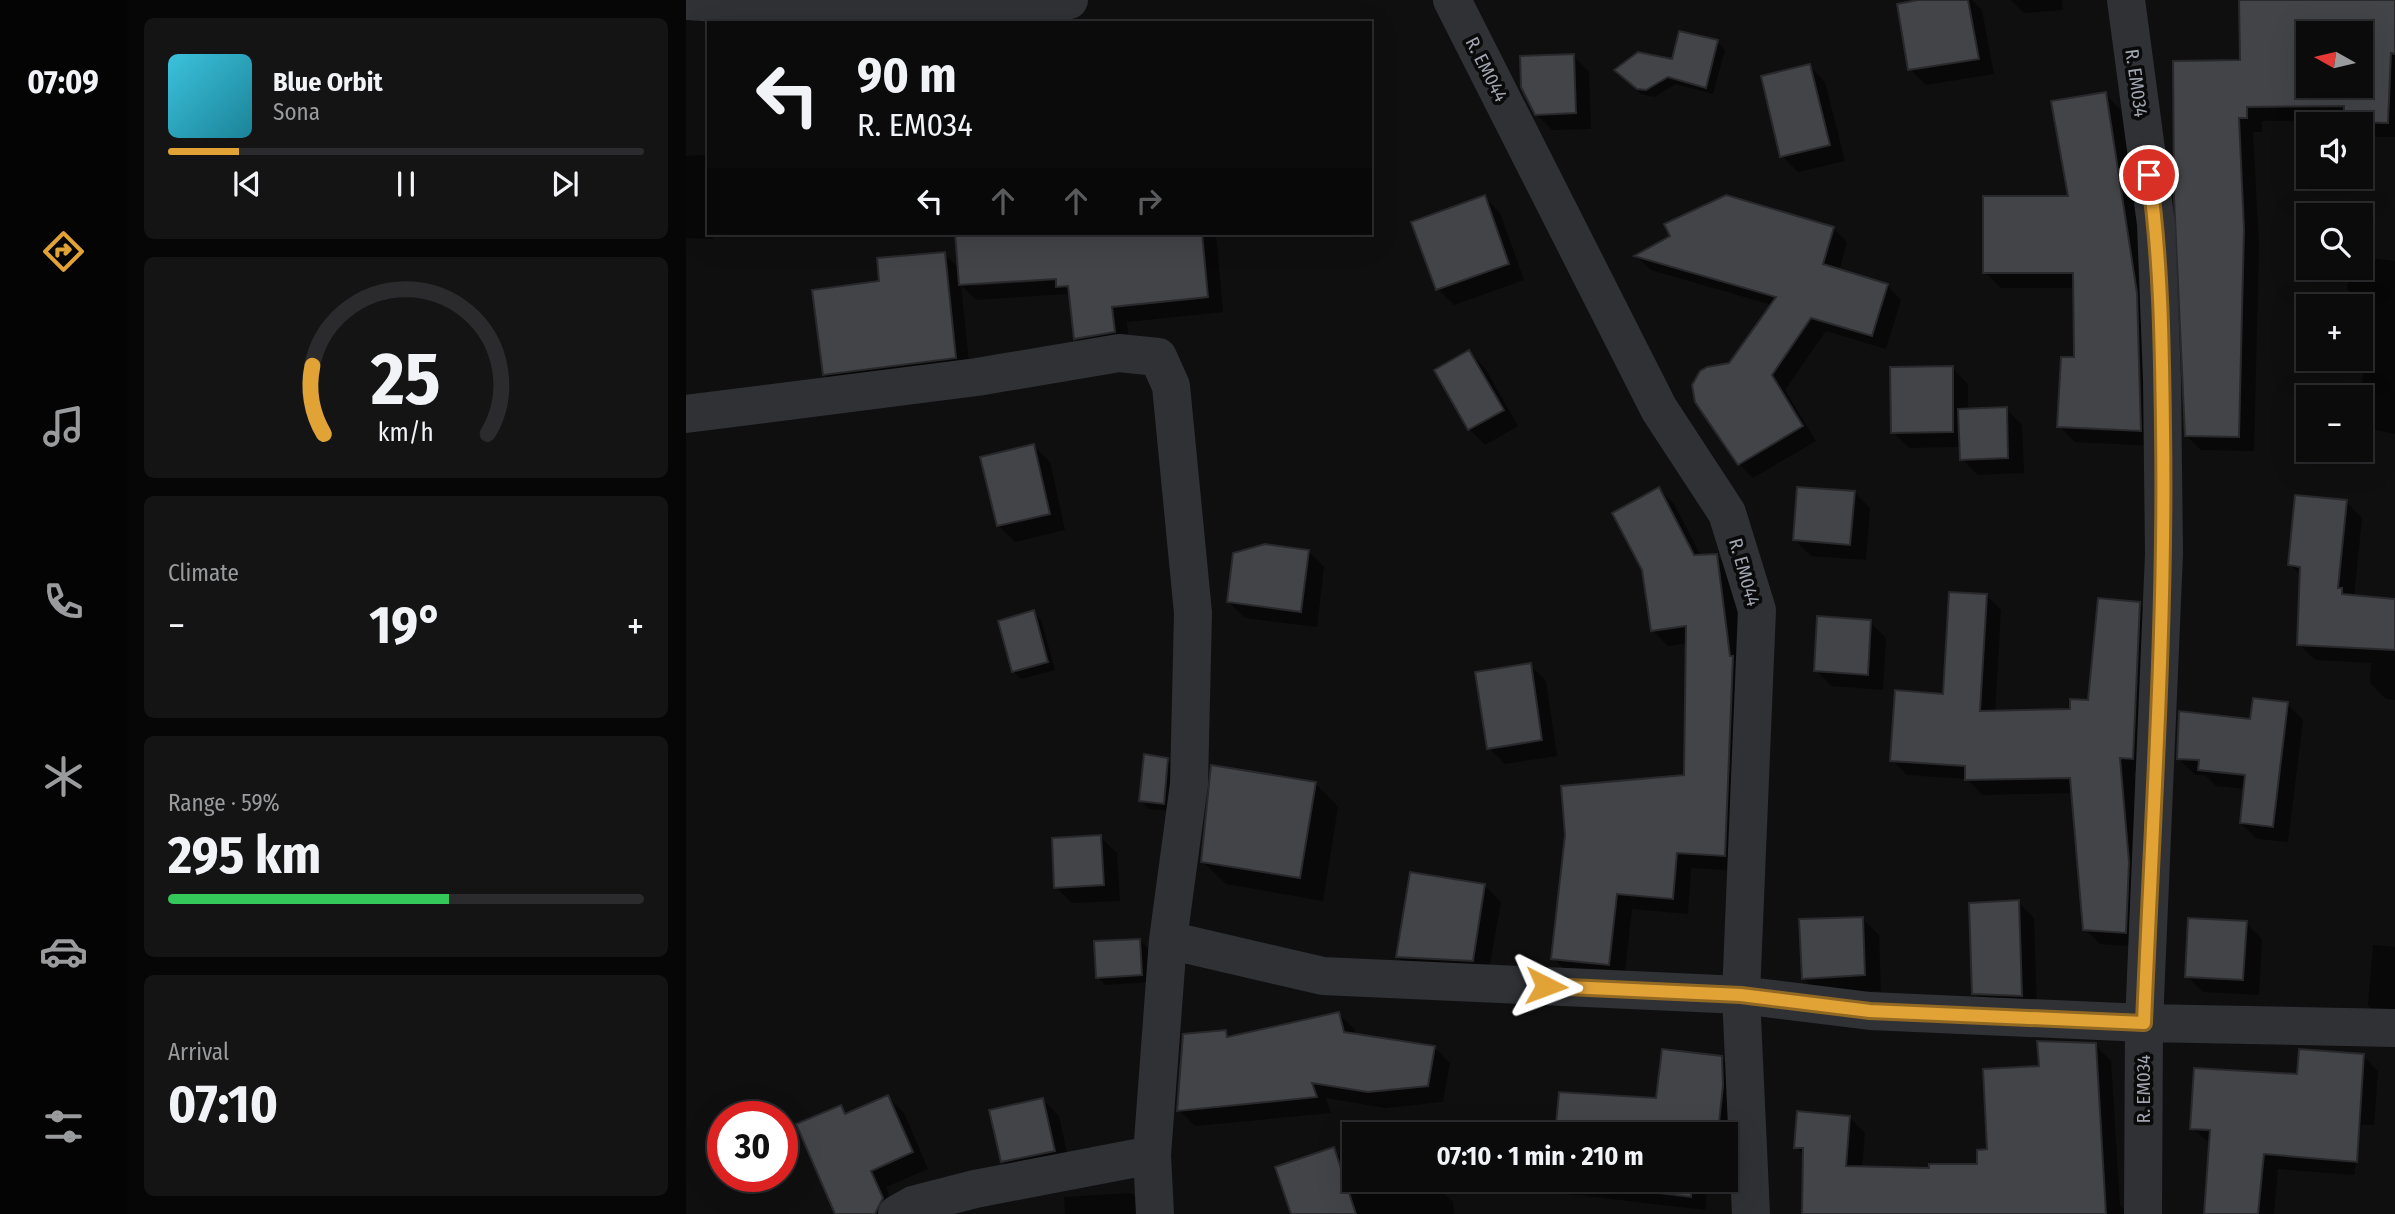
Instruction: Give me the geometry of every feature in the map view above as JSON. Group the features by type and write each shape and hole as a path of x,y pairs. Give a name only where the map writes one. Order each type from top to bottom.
{"street":[{"path":"686,1 801,8 993,8 1069,0"},
{"name":"R. EM044","path":"1452,0 1659,409 1727,513 1757,610 1741,995 1751,1214"},
{"name":"R. EM034","path":"2126,0 2156,225 2162,379 2164,554 2144,1023 2143,1214"},
{"path":"686,414 976,377 1119,353 1158,357 1171,386 1192,613 1189,784 1168,940 1152,1155 1155,1214"},
{"path":"1168,940 1322,976 1741,995 1870,1011 2144,1023 2395,1028"},
{"path":"897,1214 913,1205 975,1189 1152,1155"}],"building":[{"path":"1918,0 1968,0 1979,59 1908,70 1897,4"},
{"path":"2239,0 2395,0 2395,54 2391,53 2388,123 2373,123 2373,112 2344,112 2344,106 2247,107 2247,118 2239,118 2244,229 2239,437 2185,436 2174,197 2173,61 2240,60"},
{"path":"1679,31 1718,40 1706,88 1668,77 1646,90 1637,89 1614,70 1638,52 1672,59"},
{"path":"1574,54 1576,113 1535,115 1521,87 1520,56"},
{"path":"1810,64 1830,145 1780,157 1761,76"},
{"path":"2106,92 2137,293 2141,431 2057,427 2061,357 2074,357 2073,273 1983,273 1983,196 2068,196 2051,101"},
{"path":"1485,195 1509,264 1436,290 1411,222"},
{"path":"1726,195 1834,227 1823,264 1888,284 1872,336 1811,318 1772,375 1803,426 1738,465 1695,402 1692,385 1700,371 1729,363 1776,297 1634,256 1670,236 1664,224"},
{"path":"955,235 1202,235 1208,297 1112,307 1115,332 1074,339 1068,286 1056,287 1056,279 959,285"},
{"path":"945,252 956,358 823,375 812,290 879,281 877,258"},
{"path":"1469,350 1504,410 1468,430 1434,370"},
{"path":"1953,366 1953,432 1891,433 1890,367"},
{"path":"2007,407 2008,458 1960,460 1958,409"},
{"path":"1034,444 1050,514 997,526 980,457"},
{"path":"1659,487 1694,555 1717,554 1730,656 1733,656 1725,856 1677,853 1673,899 1617,894 1609,965 1551,959 1565,835 1561,786 1684,775 1686,626 1651,631 1642,570 1612,513"},
{"path":"1797,487 1855,491 1850,545 1793,540"},
{"path":"2295,495 2347,500 2338,588 2342,588 2342,594 2395,599 2395,650 2297,645 2300,567 2288,565"},
{"path":"1265,544 1309,550 1301,612 1227,602 1233,553"},
{"path":"1949,592 1987,594 1980,711 2070,709 2070,699 2088,700 2098,598 2140,602 2133,759 2120,758 2129,862 2126,933 2083,930 2070,778 1965,780 1965,766 1890,761 1895,690 1943,694"},
{"path":"1034,610 1048,662 1012,672 998,621"},
{"path":"1817,616 1871,620 1868,675 1814,671"},
{"path":"1531,663 1542,740 1487,749 1475,672"},
{"path":"2253,698 2288,702 2273,827 2240,823 2245,775 2198,770 2199,760 2177,759 2179,711 2250,719"},
{"path":"1144,754 1168,758 1164,804 1139,801"},
{"path":"1211,765 1316,782 1300,878 1201,862"},
{"path":"1101,835 1104,885 1054,888 1052,838"},
{"path":"1410,872 1485,884 1473,961 1396,957"},
{"path":"2019,900 2022,996 1972,994 1969,903"},
{"path":"1863,917 1865,975 1802,979 1799,919"},
{"path":"2188,918 2247,921 2243,980 2185,977"},
{"path":"1140,939 1142,975 1096,978 1094,941"},
{"path":"1339,1012 1344,1032 1435,1046 1428,1086 1368,1092 1312,1083 1317,1097 1177,1111 1183,1034 1226,1030 1227,1037"},
{"path":"2037,1041 2096,1043 2106,1214 1802,1214 1803,1148 1794,1148 1797,1111 1850,1116 1846,1166 1929,1168 1929,1164 1977,1164 1977,1150 1987,1149 1983,1069 2039,1066"},
{"path":"1662,1049 1722,1056 1723,1085 1719,1122 1556,1122 1559,1092 1656,1098"},
{"path":"2299,1049 2364,1054 2357,1162 2264,1154 2258,1214 2204,1214 2210,1130 2190,1129 2194,1068 2297,1074"},
{"path":"888,1095 913,1152 871,1171 883,1198 875,1214 835,1214 798,1129 798,1123 841,1105 845,1114"},
{"path":"1043,1098 1055,1151 1001,1162 989,1110"},
{"path":"1334,1147 1342,1171 1342,1192 1349,1192 1356,1214 1291,1214 1275,1167"},
{"path":"1650,1192 1691,1192 1691,1197"}],"route":[{"path":"1546,986 1741,995 1870,1011 2144,1023 2164,554 2162,379 2156,225 2149,175"}]}
